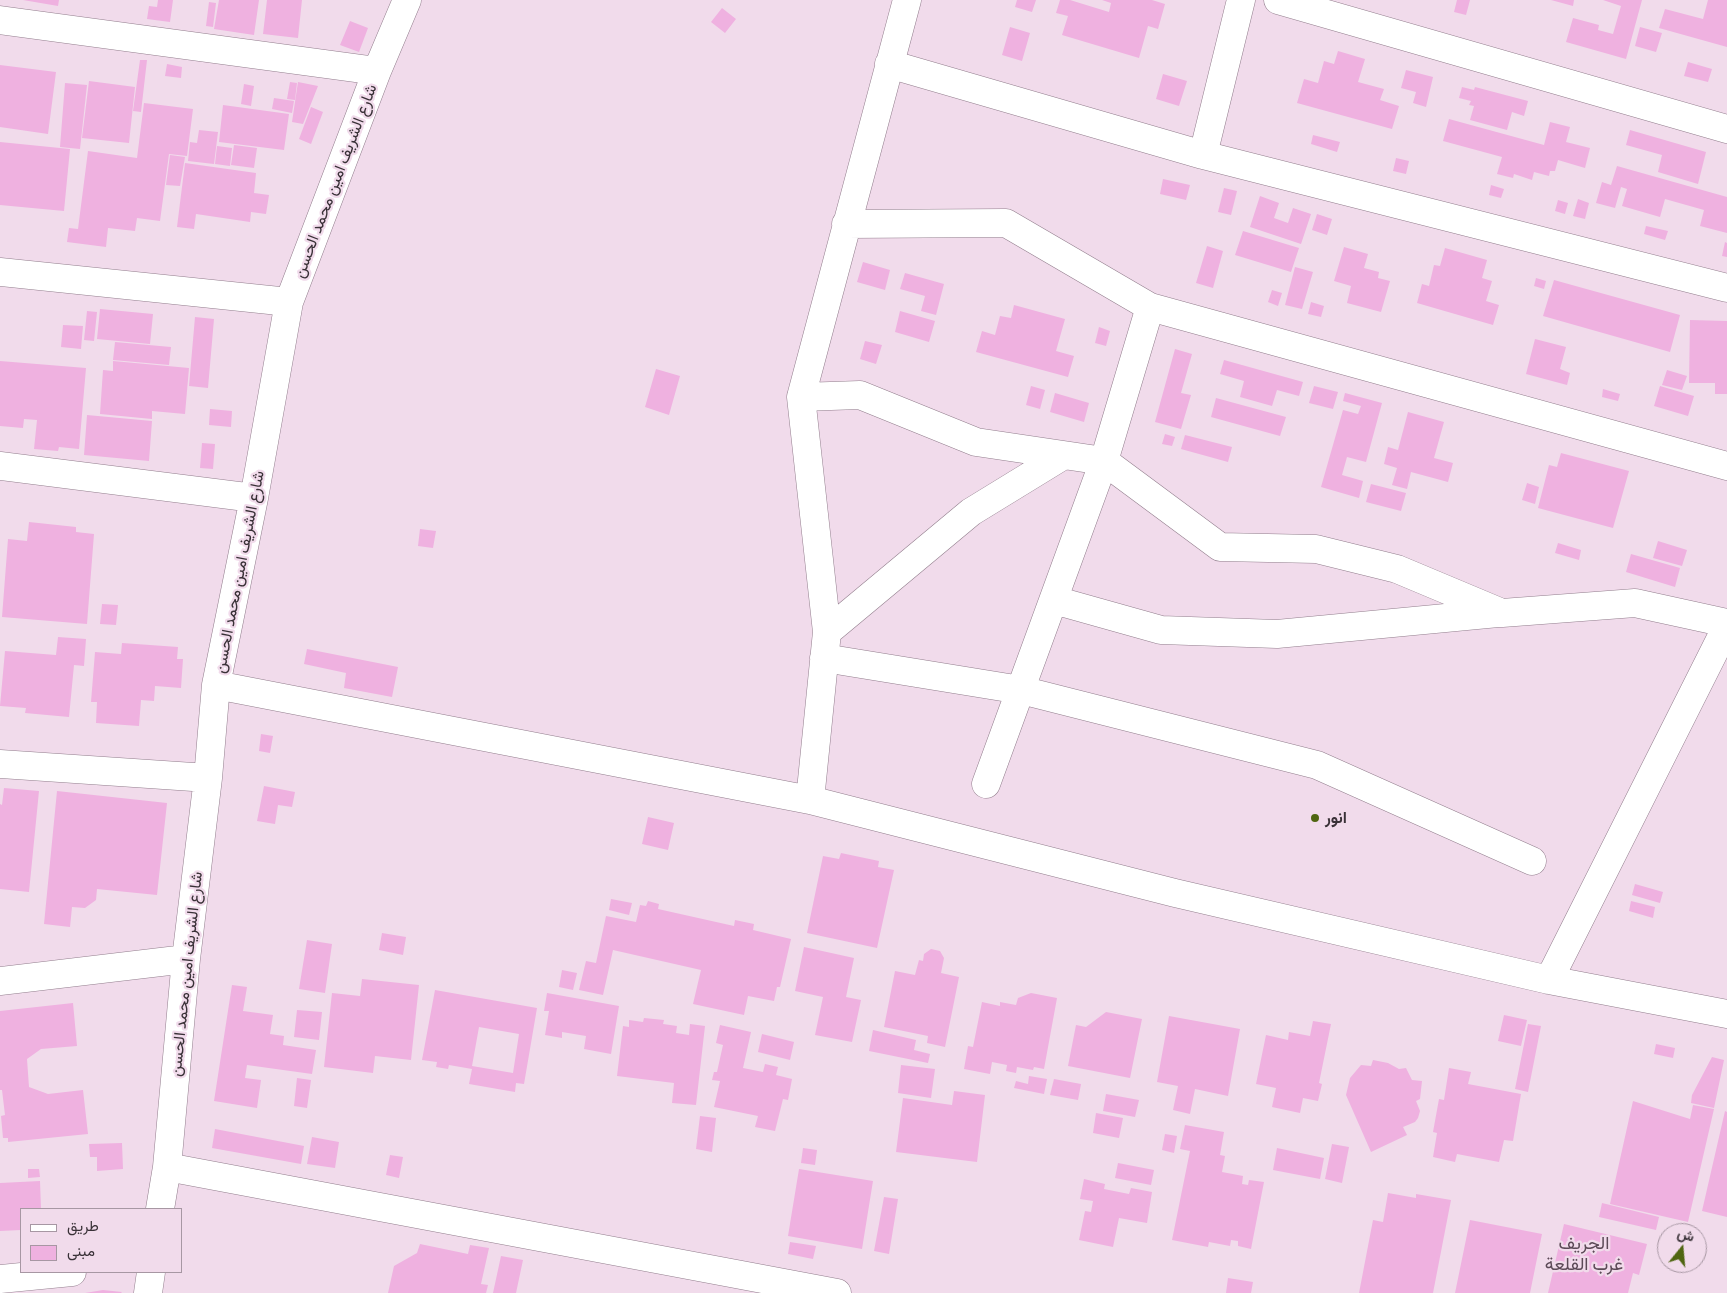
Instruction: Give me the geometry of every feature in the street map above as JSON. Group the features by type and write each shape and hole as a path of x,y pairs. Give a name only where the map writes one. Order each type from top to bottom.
{"street":[{"name":"شارع الشريف امين محمد الحسن","path":"160,1208 167,1167 186,960 208,778 216,685 254,498 289,302 377,71 407,0"},
{"path":"810,800 826,645 801,397 907,0"},
{"path":"1203,155 1241,0"},
{"path":"1278,0 1727,129"},
{"path":"0,20 377,71"},
{"path":"889,64 1203,155 1727,288"},
{"path":"846,224 1006,223 1150,306 1727,466"},
{"path":"0,272 289,302"},
{"path":"986,784 1104,461 1150,306"},
{"path":"801,397 860,395 976,442 1104,461 1220,547 1316,549 1397,569 1502,613"},
{"path":"826,645 971,512 1064,455"},
{"path":"0,466 254,498"},
{"path":"1054,600 1161,630 1277,634 1502,613 1635,603 1727,625 1549,980"},
{"path":"826,645 1021,690 1317,765 1532,861"},
{"path":"216,685 810,800 1176,892 1549,980 1727,1014"},
{"path":"0,764 208,778"},
{"path":"0,981 186,960"},
{"path":"167,1167 837,1293"},
{"path":"0,1279 62,1273"},
{"path":"148,1293 151,1273"}],"building":[{"path":"23,0 59,0 58,6"},
{"path":"158,0 173,0 170,22 147,19 149,6 157,7"},
{"path":"219,0 259,0 254,35 214,29"},
{"path":"267,0 302,0 298,38 263,34"},
{"path":"1017,0 1036,0 1032,12 1015,7"},
{"path":"1060,0 1070,0 1109,12 1111,3 1102,0 1152,0 1165,4 1158,29 1148,26 1139,58 1062,35 1068,16 1056,13"},
{"path":"1457,0 1470,0 1466,15 1454,12"},
{"path":"1551,0 1574,0 1573,6"},
{"path":"1603,0 1642,0 1626,59 1566,42 1573,18 1599,25 1598,30 1613,34 1621,6"},
{"path":"1708,0 1727,0 1727,47 1659,28 1665,9 1703,19"},
{"path":"209,2 216,3 213,27 206,26"},
{"path":"722,8 736,19 725,33 711,22"},
{"path":"350,21 368,28 359,52 340,45"},
{"path":"1010,27 1030,33 1022,61 1002,55"},
{"path":"1640,27 1662,33 1656,52 1635,46"},
{"path":"1338,51 1365,59 1358,82 1384,89 1380,100 1399,106 1392,129 1297,103 1304,79 1318,83 1324,61 1334,64"},
{"path":"140,60 147,60 141,112 133,111"},
{"path":"1688,62 1712,69 1708,82 1684,76"},
{"path":"167,64 182,67 181,78 165,76"},
{"path":"0,65 56,72 48,134 0,127"},
{"path":"1406,70 1433,77 1426,107 1413,103 1416,92 1401,88"},
{"path":"1163,74 1187,81 1179,106 1156,99"},
{"path":"89,81 135,87 129,143 82,138"},
{"path":"290,82 297,83 295,100 287,99"},
{"path":"298,82 318,86 303,124 292,122"},
{"path":"65,83 87,85 80,149 60,147"},
{"path":"244,84 254,86 251,106 241,104"},
{"path":"1462,87 1474,90 1475,87 1528,101 1524,116 1512,112 1507,130 1470,120 1474,106 1469,105 1471,101 1459,98"},
{"path":"274,98 294,101 292,113 272,109"},
{"path":"144,103 193,109 187,156 169,154 160,221 137,218 135,231 108,228 106,247 67,242 69,228 78,229 88,151 137,158"},
{"path":"223,105 289,114 284,150 219,142"},
{"path":"311,107 323,112 311,144 299,139"},
{"path":"1449,119 1544,145 1550,122 1570,127 1566,142 1590,148 1585,168 1558,160 1555,171 1550,171 1549,176 1534,172 1532,180 1514,174 1513,178 1497,174 1502,157 1443,141"},
{"path":"199,130 218,132 214,164 188,161 190,142 197,143"},
{"path":"1630,130 1706,152 1698,184 1658,172 1662,155 1626,145"},
{"path":"1313,135 1340,142 1337,152 1311,144"},
{"path":"0,142 70,149 64,211 0,205"},
{"path":"234,145 257,148 254,168 231,165"},
{"path":"217,146 232,148 230,166 215,164"},
{"path":"170,155 185,157 180,186 166,185"},
{"path":"1396,158 1409,161 1406,174 1393,171"},
{"path":"185,163 256,173 254,193 269,195 266,214 251,212 250,222 196,214 194,229 177,227"},
{"path":"1617,166 1727,197 1727,233 1700,226 1704,210 1665,199 1660,217 1622,206 1627,189 1621,187 1615,208 1596,203 1602,182 1611,185"},
{"path":"1163,179 1190,185 1186,200 1160,194"},
{"path":"1491,185 1504,189 1501,198 1489,195"},
{"path":"1224,188 1237,191 1231,215 1218,212"},
{"path":"1260,196 1279,203 1274,218 1288,223 1293,208 1311,214 1301,244 1250,227"},
{"path":"1578,199 1589,203 1585,219 1573,216"},
{"path":"1558,200 1568,203 1565,214 1555,211"},
{"path":"1317,214 1332,219 1327,235 1312,230"},
{"path":"1646,226 1668,231 1665,240 1644,234"},
{"path":"1243,231 1299,248 1291,272 1235,255"},
{"path":"1725,242 1727,243 1727,257 1722,256"},
{"path":"1207,246 1223,251 1213,288 1196,283"},
{"path":"1344,247 1368,254 1364,268 1379,272 1378,278 1390,281 1381,312 1347,303 1351,286 1334,281"},
{"path":"1445,248 1487,260 1482,278 1492,281 1486,301 1499,305 1493,325 1417,303 1422,284 1429,286 1434,265 1440,266"},
{"path":"863,262 890,270 885,290 857,282"},
{"path":"1295,267 1313,272 1302,309 1285,305"},
{"path":"905,273 944,284 936,315 921,311 925,296 900,289"},
{"path":"1536,278 1546,281 1544,289 1534,286"},
{"path":"1554,280 1680,315 1670,352 1543,316"},
{"path":"1272,290 1282,293 1278,306 1268,302"},
{"path":"1311,302 1324,306 1321,317 1308,314"},
{"path":"1014,305 1065,319 1056,351 1074,356 1068,377 976,352 982,331 995,335 1000,316 1011,318"},
{"path":"100,309 153,314 150,344 97,339"},
{"path":"87,311 97,312 94,341 84,340"},
{"path":"900,311 935,321 929,342 895,332"},
{"path":"195,317 214,319 208,388 189,386"},
{"path":"1690,320 1727,321 1727,394 1715,394 1715,383 1689,383"},
{"path":"63,325 83,326 81,349 61,347"},
{"path":"1099,327 1110,331 1106,346 1095,343"},
{"path":"1535,339 1566,347 1560,369 1570,373 1567,385 1526,374"},
{"path":"865,341 882,345 876,364 860,359"},
{"path":"115,342 171,347 169,365 113,360"},
{"path":"1175,349 1192,354 1181,393 1191,395 1181,429 1155,422"},
{"path":"1224,360 1303,382 1299,396 1277,390 1272,406 1240,397 1244,381 1220,374"},
{"path":"0,361 86,368 79,449 59,447 58,451 34,449 37,420 24,419 23,428 0,426"},
{"path":"113,361 189,368 185,414 152,411 152,419 100,414 103,370 113,371"},
{"path":"656,369 680,376 669,415 645,407"},
{"path":"1667,370 1687,376 1682,390 1662,385"},
{"path":"1031,386 1045,390 1040,409 1026,405"},
{"path":"1314,386 1338,392 1333,409 1309,403"},
{"path":"1660,386 1694,396 1688,416 1654,406"},
{"path":"1603,389 1620,394 1618,401 1602,397"},
{"path":"1055,393 1089,403 1084,422 1050,412"},
{"path":"1345,393 1382,403 1366,462 1347,457 1342,475 1363,481 1359,498 1321,487 1343,410 1358,414 1361,406 1343,401"},
{"path":"1216,398 1286,417 1280,436 1211,417"},
{"path":"210,409 232,411 231,427 209,425"},
{"path":"1408,412 1444,422 1434,458 1453,463 1448,482 1411,472 1407,489 1392,485 1397,468 1384,464 1388,447 1398,450"},
{"path":"87,415 152,421 149,461 84,455"},
{"path":"1165,434 1175,437 1172,446 1162,444"},
{"path":"1185,435 1232,447 1228,462 1181,449"},
{"path":"202,443 215,444 213,469 200,468"},
{"path":"1561,453 1629,471 1613,528 1538,508 1549,465 1557,467"},
{"path":"1527,483 1539,487 1535,504 1522,500"},
{"path":"1371,484 1406,493 1401,511 1366,502"},
{"path":"29,522 76,527 76,532 94,534 87,624 2,617 8,539 27,541"},
{"path":"420,529 436,531 433,548 418,546"},
{"path":"1658,541 1687,550 1682,566 1653,558"},
{"path":"1558,543 1581,550 1579,560 1555,553"},
{"path":"1631,554 1680,568 1675,587 1626,572"},
{"path":"102,604 118,605 116,625 100,624"},
{"path":"58,637 86,639 84,666 74,665 69,717 25,713 26,708 0,706 5,651 56,655"},
{"path":"122,643 178,647 177,659 183,659 181,688 155,686 154,701 141,700 139,726 96,723 97,702 91,702 95,652 121,654"},
{"path":"307,649 398,667 392,697 344,688 346,673 304,664"},
{"path":"261,734 273,736 270,753 259,751"},
{"path":"264,786 295,792 292,807 278,805 275,824 257,821"},
{"path":"4,788 39,791 29,892 0,889 0,804 2,805"},
{"path":"57,791 167,803 157,895 97,889 96,900 85,908 72,907 70,927 44,924"},
{"path":"648,817 674,823 668,850 642,844"},
{"path":"841,853 879,861 878,867 894,870 877,948 807,933 823,856 839,859"},
{"path":"1635,884 1663,892 1660,903 1632,895"},
{"path":"611,899 632,903 629,915 609,910"},
{"path":"648,901 659,904 658,909 734,926 735,920 754,924 753,930 791,939 780,987 777,987 774,1001 748,996 744,1015 693,1004 701,970 613,950 603,995 579,990 586,961 596,963 606,916 636,922 640,905 646,906"},
{"path":"1631,901 1655,907 1653,918 1629,911"},
{"path":"382,933 406,937 403,955 379,950"},
{"path":"307,940 332,944 325,993 299,989"},
{"path":"804,947 854,958 846,997 861,1000 852,1042 815,1035 823,997 795,991"},
{"path":"931,949 940,951 944,958 941,973 959,977 945,1047 927,1043 928,1036 884,1027 895,971 915,975 919,960 923,961 924,954"},
{"path":"562,970 577,973 573,990 559,987"},
{"path":"362,979 419,985 411,1060 375,1056 373,1073 324,1067 332,993 360,996"},
{"path":"232,985 247,987 243,1011 273,1015 270,1034 284,1036 283,1045 316,1050 312,1074 247,1065 245,1078 261,1080 257,1108 214,1101"},
{"path":"435,990 537,1008 524,1084 516,1083 515,1092 469,1084 472,1069 449,1065 448,1069 436,1067 437,1062 422,1060","holes":["479,1027 519,1034 513,1073 472,1066"]},
{"path":"547,993 619,1006 611,1054 584,1049 586,1036 562,1032 562,1038 545,1035 549,1011 544,1011"},
{"path":"1031,993 1057,998 1044,1069 1034,1067 1033,1070 1017,1067 1016,1073 1006,1071 1007,1065 992,1062 990,1074 964,1069 968,1046 973,1047 982,1002 1000,1006 1000,1002 1016,1005 1018,998"},
{"path":"73,1003 77,1046 41,1049 27,1059 29,1087 48,1094 83,1090 88,1134 8,1142 8,1138 3,1138 1,1116 5,1115 2,1090 0,1090 0,1011"},
{"path":"297,1010 322,1012 319,1040 294,1037"},
{"path":"1106,1012 1142,1019 1130,1078 1068,1066 1076,1025 1086,1027"},
{"path":"1504,1015 1527,1020 1521,1046 1498,1041"},
{"path":"1169,1016 1240,1029 1228,1096 1195,1089 1190,1114 1173,1110 1178,1086 1157,1082"},
{"path":"644,1018 664,1020 663,1024 677,1026 676,1033 689,1035 690,1024 705,1026 696,1105 672,1103 674,1083 617,1076 623,1026 629,1027 629,1020 643,1022"},
{"path":"1313,1021 1331,1024 1319,1083 1322,1084 1318,1101 1303,1098 1300,1113 1272,1107 1276,1088 1256,1084 1266,1035 1288,1040 1289,1032 1310,1036"},
{"path":"1528,1024 1541,1026 1528,1092 1515,1089"},
{"path":"720,1025 751,1032 743,1068 763,1072 765,1064 778,1067 776,1075 792,1079 788,1100 783,1099 775,1131 755,1127 758,1116 714,1107 720,1081 712,1080 714,1072 717,1072 723,1045 716,1043"},
{"path":"873,1030 916,1040 914,1050 930,1054 928,1063 869,1051"},
{"path":"762,1034 794,1042 790,1060 758,1052"},
{"path":"1656,1044 1675,1048 1673,1058 1654,1054"},
{"path":"1712,1057 1724,1060 1714,1108 1691,1103 1692,1095"},
{"path":"1373,1060 1388,1063 1399,1069 1406,1068 1412,1080 1422,1081 1420,1099 1416,1101 1420,1111 1415,1122 1403,1127 1407,1135 1371,1152 1346,1095 1350,1078 1361,1065 1371,1066"},
{"path":"901,1065 935,1069 931,1098 898,1093"},
{"path":"1449,1068 1471,1072 1468,1084 1521,1094 1513,1141 1504,1140 1499,1162 1457,1154 1455,1162 1433,1157 1437,1133 1433,1132 1439,1099 1444,1100"},
{"path":"1029,1076 1047,1079 1044,1094 1014,1088 1016,1081 1028,1084"},
{"path":"297,1078 311,1080 307,1108 294,1106"},
{"path":"1054,1079 1081,1084 1078,1100 1050,1095"},
{"path":"954,1091 985,1095 977,1162 896,1152 903,1098 952,1105"},
{"path":"1106,1094 1139,1100 1135,1117 1103,1111"},
{"path":"1633,1101 1690,1119 1693,1105 1714,1109 1688,1222 1610,1204"},
{"path":"1725,1111 1727,1112 1727,1217 1702,1211"},
{"path":"1096,1113 1123,1118 1119,1138 1093,1133"},
{"path":"700,1116 716,1118 712,1152 696,1149"},
{"path":"1185,1125 1224,1132 1220,1155 1225,1156 1222,1172 1243,1176 1242,1184 1248,1185 1249,1180 1264,1182 1251,1249 1238,1246 1238,1241 1231,1240 1230,1246 1209,1242 1208,1247 1172,1240 1190,1151 1180,1149"},
{"path":"215,1129 304,1146 301,1164 212,1148"},
{"path":"1165,1134 1177,1136 1174,1153 1162,1150"},
{"path":"312,1137 339,1142 335,1168 307,1164"},
{"path":"122,1143 123,1169 97,1171 97,1157 90,1157 89,1144"},
{"path":"1332,1144 1349,1147 1342,1183 1325,1179"},
{"path":"803,1148 817,1150 815,1165 801,1163"},
{"path":"1277,1148 1324,1158 1320,1179 1273,1170"},
{"path":"390,1155 403,1157 399,1178 386,1175"},
{"path":"1118,1163 1154,1170 1151,1185 1115,1178"},
{"path":"28,1169 39,1169 40,1177 28,1178"},
{"path":"799,1169 873,1181 862,1249 788,1236"},
{"path":"1084,1179 1105,1184 1104,1189 1129,1194 1131,1188 1152,1192 1147,1223 1119,1218 1113,1247 1079,1240 1085,1211 1091,1212 1093,1201 1080,1199"},
{"path":"40,1181 41,1208 20,1208 20,1230 0,1231 0,1183"},
{"path":"1388,1193 1416,1198 1416,1194 1451,1200 1433,1293 1359,1293 1373,1220 1383,1222"},
{"path":"884,1197 898,1199 889,1254 874,1251"},
{"path":"1602,1203 1659,1217 1656,1230 1599,1217"},
{"path":"1470,1220 1542,1234 1530,1293 1455,1293"},
{"path":"1564,1224 1647,1244 1639,1275 1633,1273 1628,1293 1548,1293"},
{"path":"790,1242 816,1246 813,1259 788,1254"},
{"path":"420,1244 468,1254 470,1245 489,1248 481,1284 488,1285 486,1293 388,1293 394,1266 417,1253"},
{"path":"501,1256 523,1260 516,1293 493,1293"},
{"path":"1228,1278 1253,1282 1251,1293 1226,1293"},
{"path":"103,1290 122,1292 85,1293"}],"place":[{"name":"انور","path":"1315,818"}],"district":[{"name":"الجريف غرب القلعة","path":"1584,1253"}]}
